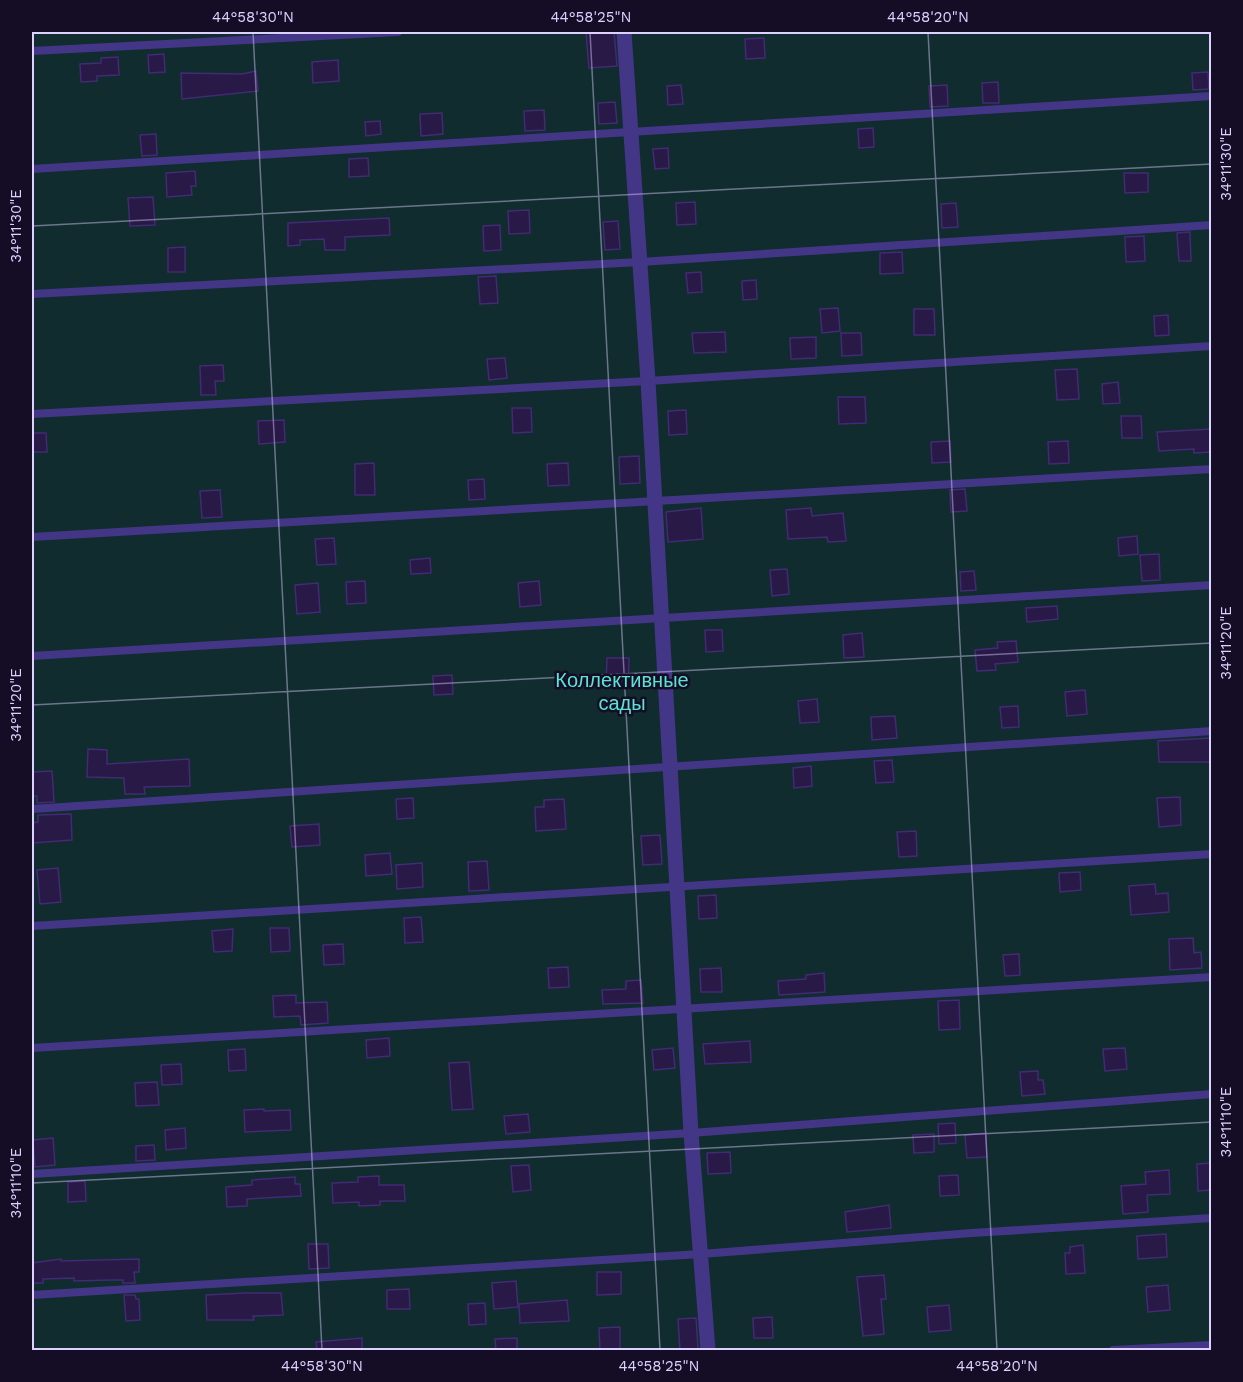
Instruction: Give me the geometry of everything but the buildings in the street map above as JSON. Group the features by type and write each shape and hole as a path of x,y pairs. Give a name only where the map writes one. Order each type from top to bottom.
{"street":[{"path":"624,32 648,381 691,1133 708,1350"}],"lane":[{"path":"32,51 399,32"},
{"path":"32,169 632,134 1212,96"},
{"path":"32,294 640,262 1212,225"},
{"path":"32,414 648,381 1212,346"},
{"path":"32,537 654,503 1212,469"},
{"path":"32,656 1212,585"},
{"path":"32,809 1212,731"},
{"path":"32,926 676,889 1212,854"},
{"path":"32,1048 1212,977"},
{"path":"32,1174 691,1133 1212,1094"},
{"path":"32,1295 701,1254 972,1233 1212,1218"},
{"path":"1113,1350 1212,1345"}],"green space":[{"name":"Коллективные сады","path":"32,32 1211,32 1211,1350 32,1350"}]}
